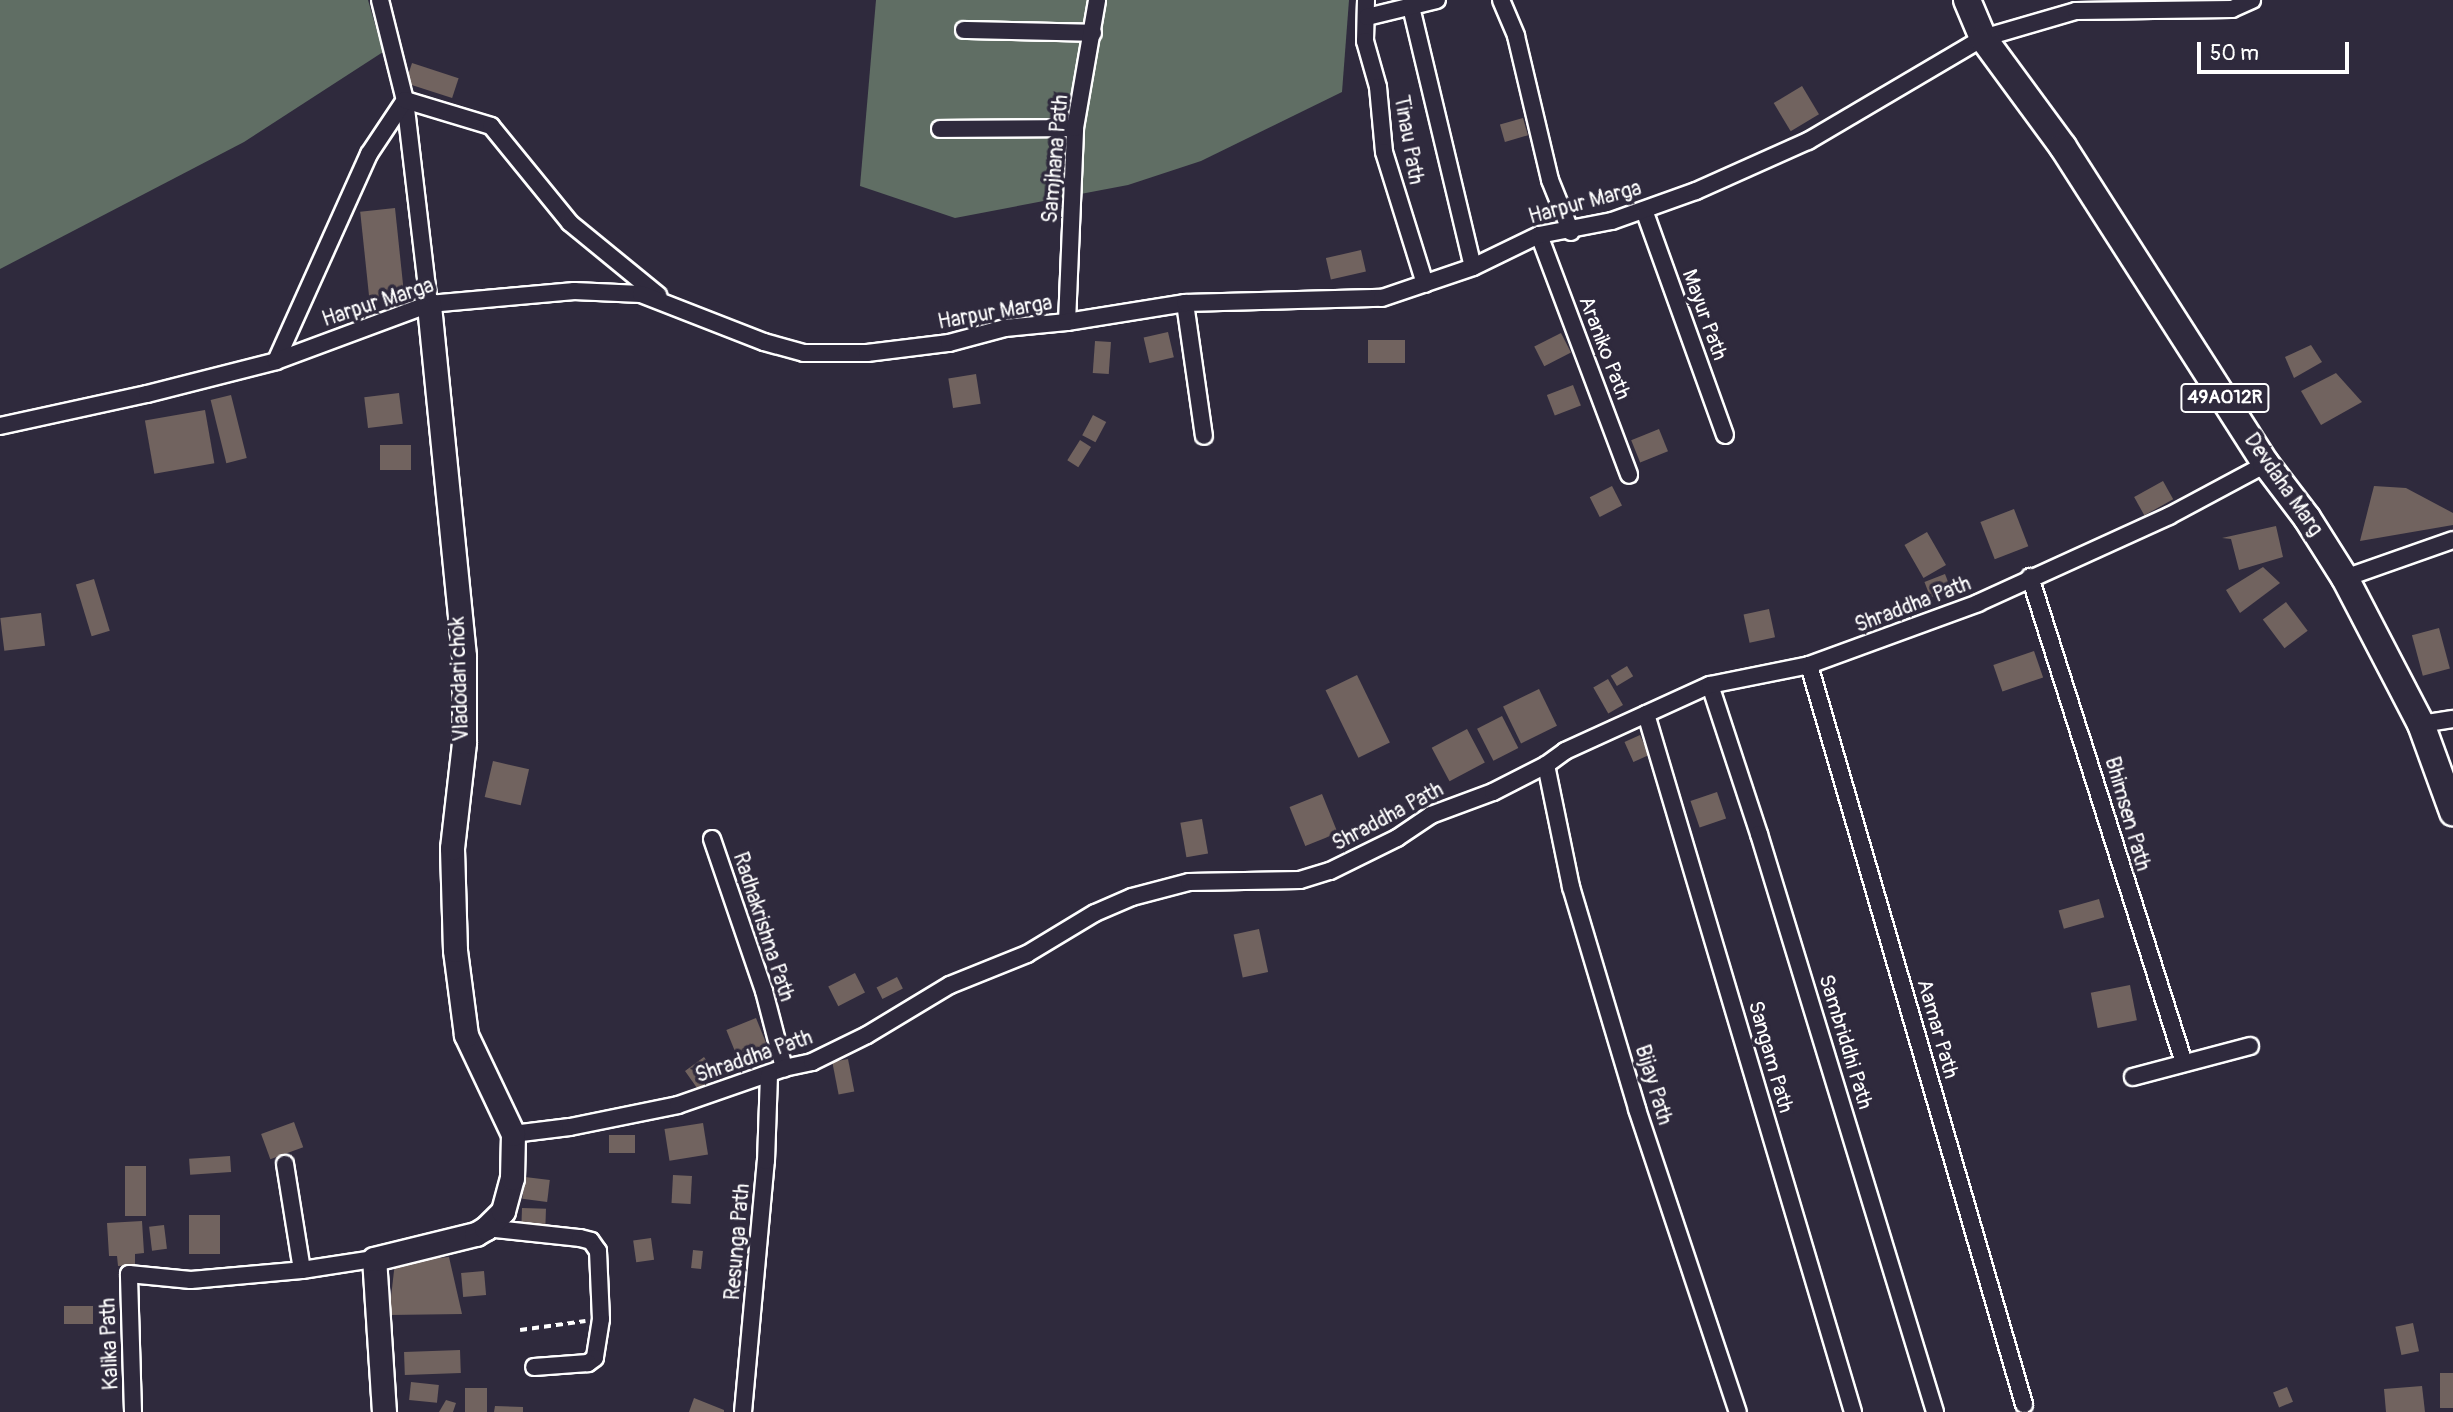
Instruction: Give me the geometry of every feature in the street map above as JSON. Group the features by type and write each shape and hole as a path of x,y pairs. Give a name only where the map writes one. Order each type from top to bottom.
{"main road":[{"name":"Devdaha Marg","path":"1967,0 1983,38 2070,158 2266,464 2307,517 2344,578 2421,724 2453,812"}],"street":[{"name":"Vladodari chok","path":"380,0 405,100 429,304 464,656 464,742 452,848 455,950 466,1035 513,1134 512,1178 503,1211 486,1227"},
{"name":"Samjhana Path","path":"1067,322 1075,128 1097,0"},
{"name":"Tinau Path","path":"1366,0 1365,41 1378,87 1384,152 1425,284"},
{"path":"1501,0 1516,36 1550,180 1571,232"},
{"name":"Harpur Marga","path":"0,426 276,360 429,304 574,291 641,294 764,342 804,353 867,353 949,342 1005,328 1067,322 1185,303 1382,298 1473,267 1539,235 1571,232 1696,191 1808,141 1983,38 2076,11 2232,9 2252,0"},
{"path":"1367,17 1433,1"},
{"name":"Tinau Path","path":"1411,7 1473,267"},
{"path":"964,30 1093,33"},
{"path":"276,360 369,154 405,100 491,126 570,223 670,305"},
{"path":"940,129 1075,128"},
{"name":"Mayur Path","path":"1644,210 1725,435"},
{"name":"Araniko Path","path":"1539,235 1629,475"},
{"path":"1185,303 1204,436"},
{"name":"Shraddha Path","path":"513,1134 570,1127 678,1105 784,1068 812,1062 867,1035 950,985 1027,954 1095,913 1132,897 1189,882 1300,880 1330,871 1397,838 1431,815 1493,792 1546,765 1565,751 1710,685 1809,665 1978,603 2030,577 2169,516 2266,464"},
{"path":"2344,578 2453,540"},
{"name":"Bhimsen Path","path":"2030,577 2184,1063"},
{"name":"Aamar Path","path":"1809,665 2024,1404"},
{"name":"Sambriddhi Path","path":"1710,685 1803,976 1935,1412"},
{"name":"Sangam Path","path":"1647,714 1853,1412"},
{"path":"2421,724 2453,719"},
{"name":"Bijay Path","path":"1546,765 1571,887 1633,1096 1738,1412"},
{"name":"Radhakrishna Path","path":"712,839 764,991 784,1068"},
{"path":"2133,1077 2250,1046"},
{"name":"Resunga Path","path":"743,1412 766,1161 769,1075"},
{"path":"285,1164 302,1270 374,1259 476,1234 486,1227 591,1241 601,1261 601,1319 595,1358 588,1363 534,1367"},
{"path":"374,1259 384,1412"},
{"name":"Kalika Path","path":"133,1412 129,1274 191,1280 302,1270"}],"path":[{"path":"520,1330 601,1319"}],"green space":[{"path":"0,0 368,0 383,52 244,142 0,269"},
{"path":"876,0 1349,0 1342,92 1201,161 1128,185 955,218 860,186"}],"building":[{"path":"412,63 459,78 452,98 406,83"},
{"path":"1802,86 1819,114 1791,131 1774,103"},
{"path":"1523,118 1528,135 1505,142 1500,125"},
{"path":"395,208 405,299 370,302 360,212"},
{"path":"1361,250 1366,271 1331,280 1326,258"},
{"path":"1168,332 1174,357 1149,363 1144,338"},
{"path":"1561,333 1571,353 1544,366 1534,347"},
{"path":"1368,340 1405,340 1405,363 1368,363"},
{"path":"1095,341 1111,342 1109,374 1093,373"},
{"path":"2311,345 2322,362 2294,378 2285,357"},
{"path":"2336,373 2362,402 2321,425 2301,391"},
{"path":"976,374 981,404 953,408 948,378"},
{"path":"1573,385 1581,406 1555,416 1547,395"},
{"path":"399,393 403,424 368,428 364,397"},
{"path":"231,395 247,458 226,463 211,400"},
{"path":"205,410 214,463 154,474 145,421"},
{"path":"1093,415 1106,422 1095,442 1082,435"},
{"path":"1659,429 1668,451 1640,462 1631,440"},
{"path":"1080,440 1091,447 1078,467 1067,460"},
{"path":"380,445 411,445 411,470 380,470"},
{"path":"2163,481 2173,499 2144,515 2134,497"},
{"path":"1612,486 1622,506 1600,517 1590,497"},
{"path":"2374,486 2406,488 2453,513 2453,525 2360,541"},
{"path":"2014,509 2028,546 1995,559 1980,522"},
{"path":"2276,526 2283,557 2239,570 2231,539 2222,538"},
{"path":"1927,532 1946,565 1923,578 1904,545"},
{"path":"2263,567 2280,583 2240,613 2226,590"},
{"path":"1945,574 1951,590 1931,598 1924,582"},
{"path":"94,579 110,631 92,636 76,585"},
{"path":"2286,602 2308,631 2285,648 2263,619"},
{"path":"1769,609 1775,637 1750,643 1744,614"},
{"path":"41,613 45,646 4,651 0,618"},
{"path":"2439,628 2450,669 2423,676 2412,635"},
{"path":"2034,651 2043,677 2002,691 1993,665"},
{"path":"1627,666 1633,676 1617,686 1611,676"},
{"path":"1357,675 1390,742 1358,758 1326,690"},
{"path":"1608,679 1623,705 1608,713 1593,688"},
{"path":"1539,689 1557,726 1521,743 1503,707"},
{"path":"1502,716 1518,748 1493,761 1477,729"},
{"path":"1467,729 1485,763 1450,781 1432,748"},
{"path":"1640,735 1649,755 1633,762 1624,742"},
{"path":"493,761 529,769 521,805 485,797"},
{"path":"1717,792 1726,818 1700,828 1691,801"},
{"path":"1322,794 1338,833 1305,846 1290,807"},
{"path":"1202,819 1208,853 1186,857 1180,823"},
{"path":"2099,899 2104,917 2064,929 2059,911"},
{"path":"1259,929 1268,972 1243,977 1234,934"},
{"path":"855,973 865,993 838,1006 828,987"},
{"path":"897,977 903,989 882,999 877,987"},
{"path":"2130,985 2137,1020 2098,1028 2091,993"},
{"path":"756,1018 768,1047 738,1059 726,1030"},
{"path":"704,1057 716,1074 705,1081 711,1089 702,1095 685,1071"},
{"path":"848,1059 854,1091 839,1094 832,1062"},
{"path":"294,1122 303,1147 270,1159 261,1134"},
{"path":"703,1123 708,1155 669,1161 664,1129"},
{"path":"609,1135 635,1135 635,1153 609,1153"},
{"path":"230,1156 231,1172 190,1175 189,1159"},
{"path":"125,1166 146,1166 146,1216 125,1216"},
{"path":"673,1175 692,1176 691,1204 672,1203"},
{"path":"525,1177 550,1180 547,1202 522,1199"},
{"path":"522,1208 546,1209 545,1228 521,1227"},
{"path":"189,1215 220,1215 220,1254 189,1254"},
{"path":"142,1221 144,1253 135,1254 135,1265 118,1266 117,1256 109,1256 107,1223"},
{"path":"164,1225 167,1249 152,1251 149,1227"},
{"path":"651,1238 654,1260 636,1262 633,1241"},
{"path":"693,1250 703,1251 701,1269 691,1268"},
{"path":"449,1257 462,1314 389,1315 395,1262"},
{"path":"484,1271 486,1295 463,1297 461,1273"},
{"path":"64,1306 93,1306 93,1324 64,1324"},
{"path":"2413,1323 2419,1351 2401,1355 2395,1327"},
{"path":"460,1350 461,1373 405,1375 404,1352"},
{"path":"2440,1373 2453,1373 2453,1408 2440,1408"},
{"path":"411,1382 439,1385 437,1403 409,1400"},
{"path":"2422,1386 2425,1412 2386,1412 2384,1389"},
{"path":"2287,1387 2293,1402 2279,1407 2273,1393"},
{"path":"465,1388 487,1388 487,1412 465,1412"},
{"path":"694,1398 724,1410 724,1412 689,1412"},
{"path":"446,1400 456,1403 453,1412 439,1412"},
{"path":"495,1406 523,1407 523,1412 494,1412"}]}
